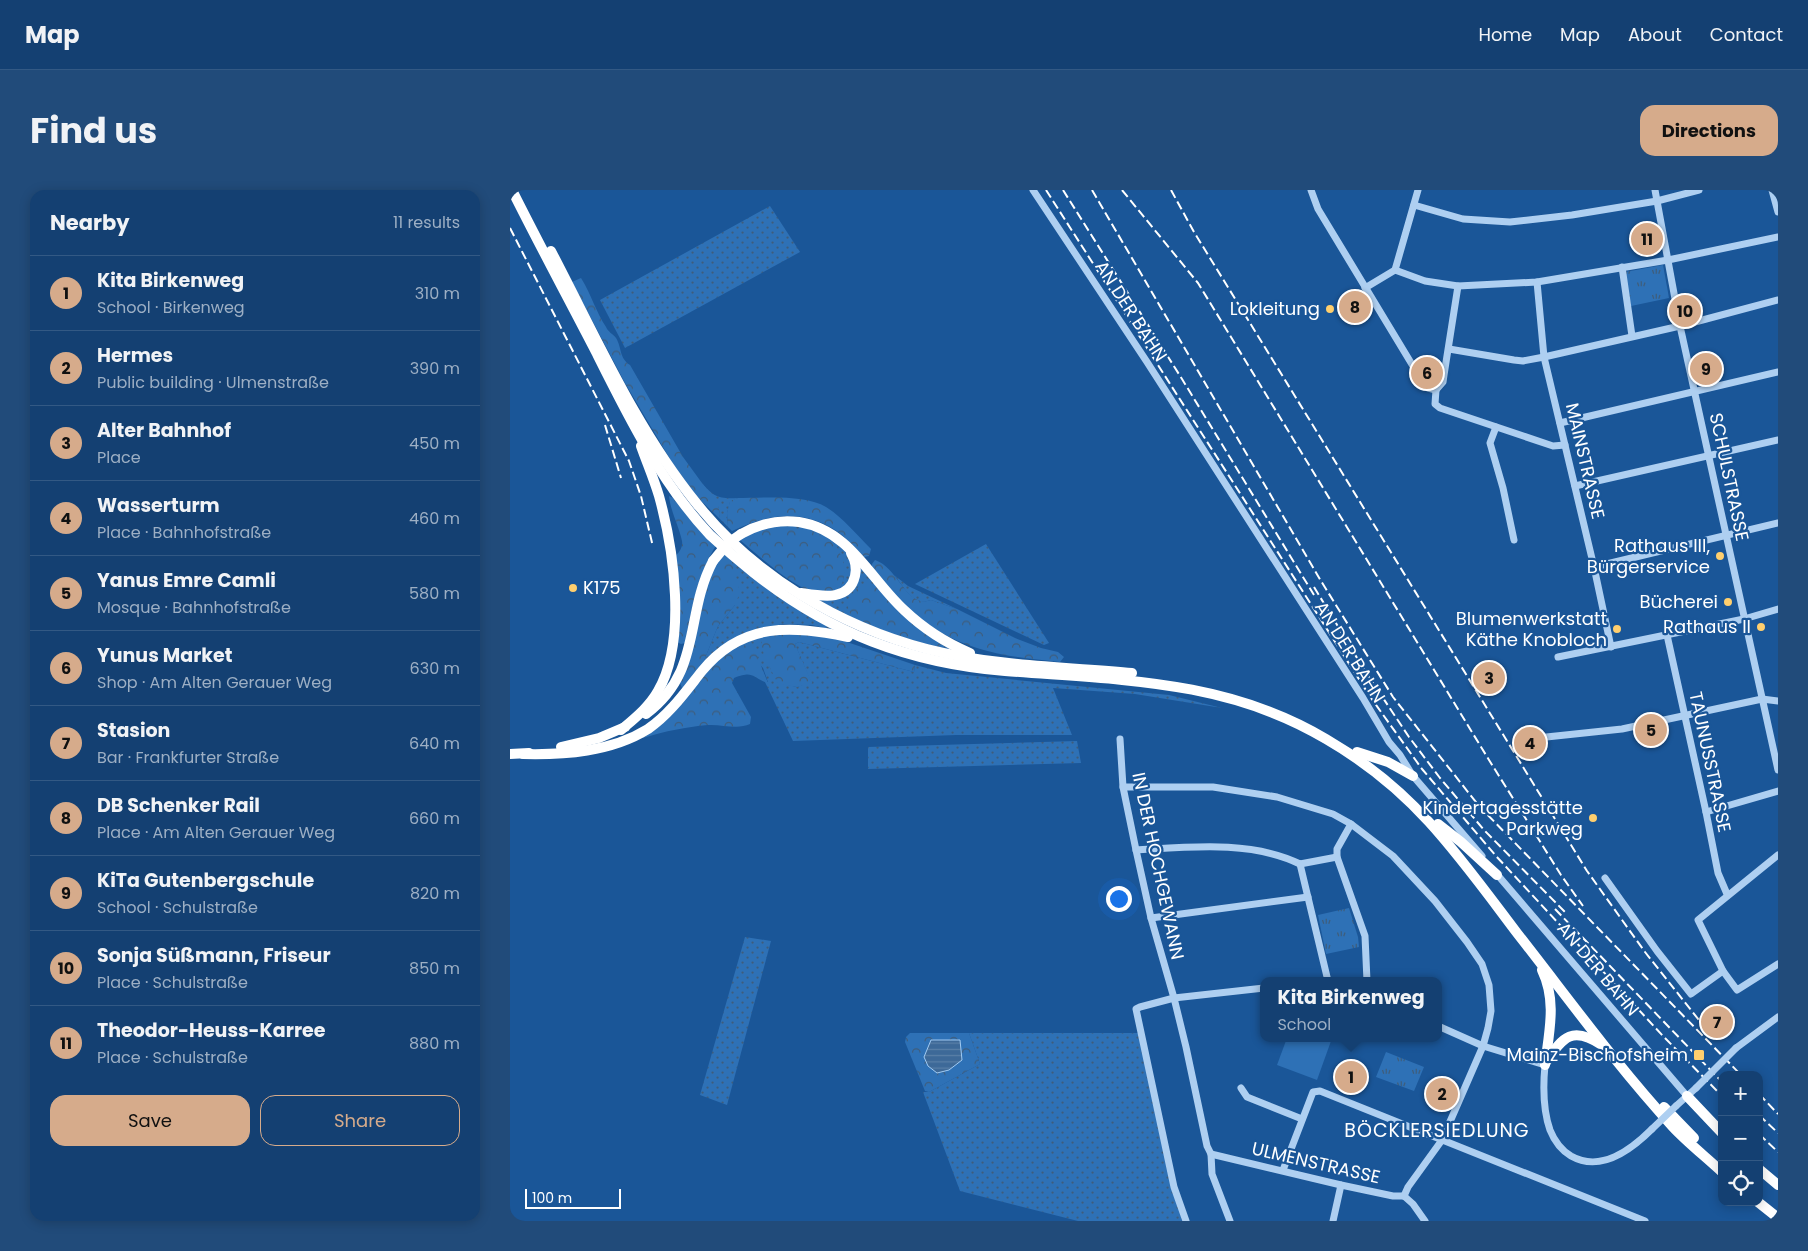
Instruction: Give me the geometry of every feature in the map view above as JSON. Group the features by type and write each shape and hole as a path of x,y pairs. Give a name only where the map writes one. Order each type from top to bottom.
{"highway":[{"path":"512,190 636,430 675,491 710,534 728,551 778,591 805,609 847,632 870,641 918,656 970,667 1140,680 1184,687 1231,698 1285,717 1341,748 1397,791 1429,822 1462,860 1617,1060 1677,1131 1718,1168"},
{"path":"520,190 627,395 681,483 698,505 734,544 762,568 795,591 840,617 884,636 929,649 985,660 1140,674 1224,689 1296,715 1329,734 1389,776 1438,824 1460,849 1634,1071 1683,1126 1718,1161"},
{"path":"621,730 645,708 661,685 670,658 675,624 675,598 670,549 659,496 636,430"},
{"path":"523,754 585,743 621,730 651,711 665,697 676,681 688,654 700,591 713,561 728,543 740,534 766,523 795,521 822,528 845,544 903,610 915,620 943,640 985,660"},
{"path":"795,591 828,596 835,596 846,591 855,579 856,568 854,558 845,544"},
{"path":"510,754 549,755 578,752 630,738 647,729 663,717 718,655 755,634 776,629 803,629 870,641"},
{"path":"1357,752 1388,762 1413,776"},
{"path":"1438,824 1462,842 1498,875"},
{"path":"1532,952 1547,980 1552,1001 1544,1065"},
{"path":"1544,1065 1564,1039 1578,1034 1593,1039 1602,1045 1617,1060"},
{"path":"1687,1096 1718,1129"},
{"path":"1763,1172 1778,1185"},
{"path":"1763,1199 1778,1210"},
{"path":"1763,1206 1778,1218"}],"street":[{"name":"AN DER BAHN","path":"1033,190 1162,386 1363,698 1389,742 1400,754 1413,776 1687,1096"},
{"path":"1311,190 1318,209 1422,381 1428,388 1436,390"},
{"path":"1365,288 1395,270 1418,190"},
{"name":"SCHULSTRASSE","path":"1656,190 1680,326 1778,770"},
{"path":"1414,206 1463,219 1510,222 1572,215 1657,201 1699,190"},
{"path":"1772,190 1778,212"},
{"path":"1395,270 1425,281 1458,286 1537,282 1668,260 1778,237"},
{"path":"1622,267 1632,336"},
{"name":"MAINSTRASSE","path":"1537,282 1544,357 1611,647"},
{"path":"1458,286 1443,382 1436,390 1435,404 1440,408 1552,446 1565,445"},
{"path":"1449,349 1514,360 1544,357 1680,326 1778,300"},
{"path":"1560,423 1778,372"},
{"path":"1496,427 1490,443 1503,488 1514,540"},
{"path":"1574,486 1778,440"},
{"path":"1594,567 1778,524"},
{"path":"1558,657 1744,619 1778,609"},
{"name":"TAUNUSSTRASSE","path":"1667,635 1718,873 1727,894"},
{"path":"1537,738 1622,728 1762,699 1778,701"},
{"name":"IN DER HOCHGEWANN","path":"1120,739 1123,787 1136,850 1151,918 1174,998"},
{"path":"1123,787 1213,787 1277,797 1333,814 1351,824 1393,856 1435,901 1482,964 1488,979 1491,998 1491,1011 1482,1046 1442,1140 1408,1187 1404,1196 1414,1204 1425,1221"},
{"path":"1706,812 1778,791"},
{"path":"1351,824 1337,849 1337,857 1365,936 1367,977"},
{"path":"1136,850 1191,847 1233,848 1290,859 1300,864 1337,857"},
{"path":"1778,855 1727,894 1698,920 1723,972 1737,990 1778,964"},
{"path":"1300,864 1327,977"},
{"path":"1606,878 1657,951 1691,994 1723,972"},
{"path":"1151,918 1308,896"},
{"path":"1186,1221 1174,1187 1136,1009 1174,998 1260,988"},
{"path":"1174,998 1207,1146 1211,1154 1212,1174 1230,1221"},
{"path":"1442,1028 1482,1046 1544,1065 1545,1100 1550,1130 1557,1144 1565,1152 1575,1158 1592,1162 1603,1161 1621,1154 1639,1142 1736,1048 1778,1017"},
{"path":"1241,1088 1247,1098 1302,1119"},
{"path":"1282,1170 1314,1092 1320,1092 1645,1221"},
{"name":"ULMENSTRASSE","path":"1211,1154 1341,1185 1393,1196 1404,1196"},
{"path":"1332,1221 1341,1185"}],"green space":[{"path":"770,206 800,252 625,348 600,300"},
{"path":"1663,265 1669,298 1631,306 1625,272"},
{"path":"581,278 602,321 616,338 622,356 630,365 683,457 718,505 719,518 694,494 673,464 625,383 572,282"},
{"path":"701,482 709,491 717,496 738,498 730,502 727,513 728,527 719,518 720,514"},
{"path":"669,496 717,544 700,580 685,643 681,644 677,642 676,555 681,549 682,543"},
{"path":"738,498 795,498 817,503 832,511 855,532 871,549 869,556 864,557 842,535 829,526 802,517 774,517 760,520 732,531 728,527 727,513 730,501"},
{"path":"779,525 801,525 834,538 848,554 852,573 845,587 838,591 844,579 844,567 834,543"},
{"path":"779,525 816,533 834,543 843,561 844,568 843,580 838,591 818,592 802,587 774,568 740,540 748,533"},
{"path":"986,544 1049,643 1044,645 915,584"},
{"path":"725,554 752,578 779,597 843,633 812,625 783,624 755,630 701,668 718,626 735,605"},
{"path":"725,554 732,562 740,592 735,605 718,626 701,668 685,688 682,688 680,683 704,594 715,565"},
{"path":"875,560 883,564 915,599 922,601 931,600 957,609 1015,638 1058,652 1064,657 1060,662 999,654 963,643 946,635 928,624 900,601 872,569 872,564"},
{"path":"857,562 881,589 855,620 813,597 848,593"},
{"path":"894,575 908,586 957,609 931,600 919,601 905,590"},
{"path":"862,584 872,585 881,589 952,649 910,639 856,620 851,614 848,605 851,595"},
{"path":"781,631 835,638 915,665 914,672 799,642 795,644 812,683 797,687 778,684 764,653 762,641 764,636"},
{"path":"763,635 778,683 797,687 811,682 795,644 799,642 914,672 915,665 946,673 1169,695 1222,708 1135,694 1053,688 1072,735 956,735 793,741 765,682 768,682 763,668 744,646 733,646"},
{"path":"748,642 752,643 768,683 750,675 734,678 732,683 751,717 750,724 740,727 700,726 639,738 733,646 744,646"},
{"path":"1077,741 1081,763 868,769 868,747"},
{"path":"1349,908 1358,937 1359,947 1326,954 1318,915"},
{"path":"745,937 771,941 727,1105 700,1095"},
{"path":"910,1033 969,1033 980,1064 929,1092 925,1091 905,1042 906,1037"},
{"path":"969,1033 1138,1033 1182,1221 1078,1221 960,1191 923,1092 929,1092 980,1064"},
{"path":"1286,1042 1331,1042 1317,1080 1277,1065"},
{"path":"1386,1052 1424,1067 1414,1091 1376,1077"}],"shaded area":[{"path":"931,1040 960,1040 962,1060 949,1070 937,1073 928,1066 924,1057"}],"railway":[{"path":"1046,190 1371,698 1422,769 1496,856 1663,1036 1718,1092"},
{"path":"1063,190 1182,379 1314,595"},
{"path":"1092,190 1321,581 1393,697 1479,806 1737,1071"},
{"path":"1122,190 1198,283 1489,760 1561,875 1583,906"},
{"path":"1171,190 1194,232 1587,871 1645,952 1710,1034"},
{"path":"510,228 629,461 641,496 653,547"},
{"path":"605,425 621,478"},
{"path":"1314,587 1365,671 1409,737 1440,778 1484,830 1565,912"},
{"path":"1555,909 1718,1078"},
{"path":"1763,1098 1778,1114"},
{"path":"1760,1116 1778,1133"},
{"path":"1763,1138 1778,1152"}],"place":[{"name":"Theodor-Heuss-Karree","path":"1647,239"},
{"name":"DB Schenker Rail","path":"1355,307"},
{"name":"Lokleitung","path":"1330,309"},
{"name":"Sonja Süßmann, Friseur","path":"1685,311"},
{"name":"KiTa Gutenbergschule","path":"1706,369"},
{"name":"Yunus Market","path":"1427,373"},
{"name":"Rathaus III, Bürgerservice","path":"1720,556"},
{"name":"K175","path":"573,588"},
{"name":"Bücherei","path":"1728,602"},
{"name":"Rathaus II","path":"1761,627"},
{"name":"Blumenwerkstatt Käthe Knobloch","path":"1617,629"},
{"name":"Alter Bahnhof","path":"1489,678"},
{"name":"Yanus Emre Camli","path":"1651,730"},
{"name":"Wasserturm","path":"1530,743"},
{"name":"Kindertagesstätte Parkweg","path":"1593,818"},
{"name":"Stasion","path":"1717,1022"},
{"name":"Mainz-Bischofsheim","path":"1699,1055"},
{"name":"Kita Birkenweg","path":"1351,1077"},
{"name":"Hermes","path":"1442,1094"}],"district":[{"name":"BÖCKLERSIEDLUNG","path":"1437,1130"}]}
